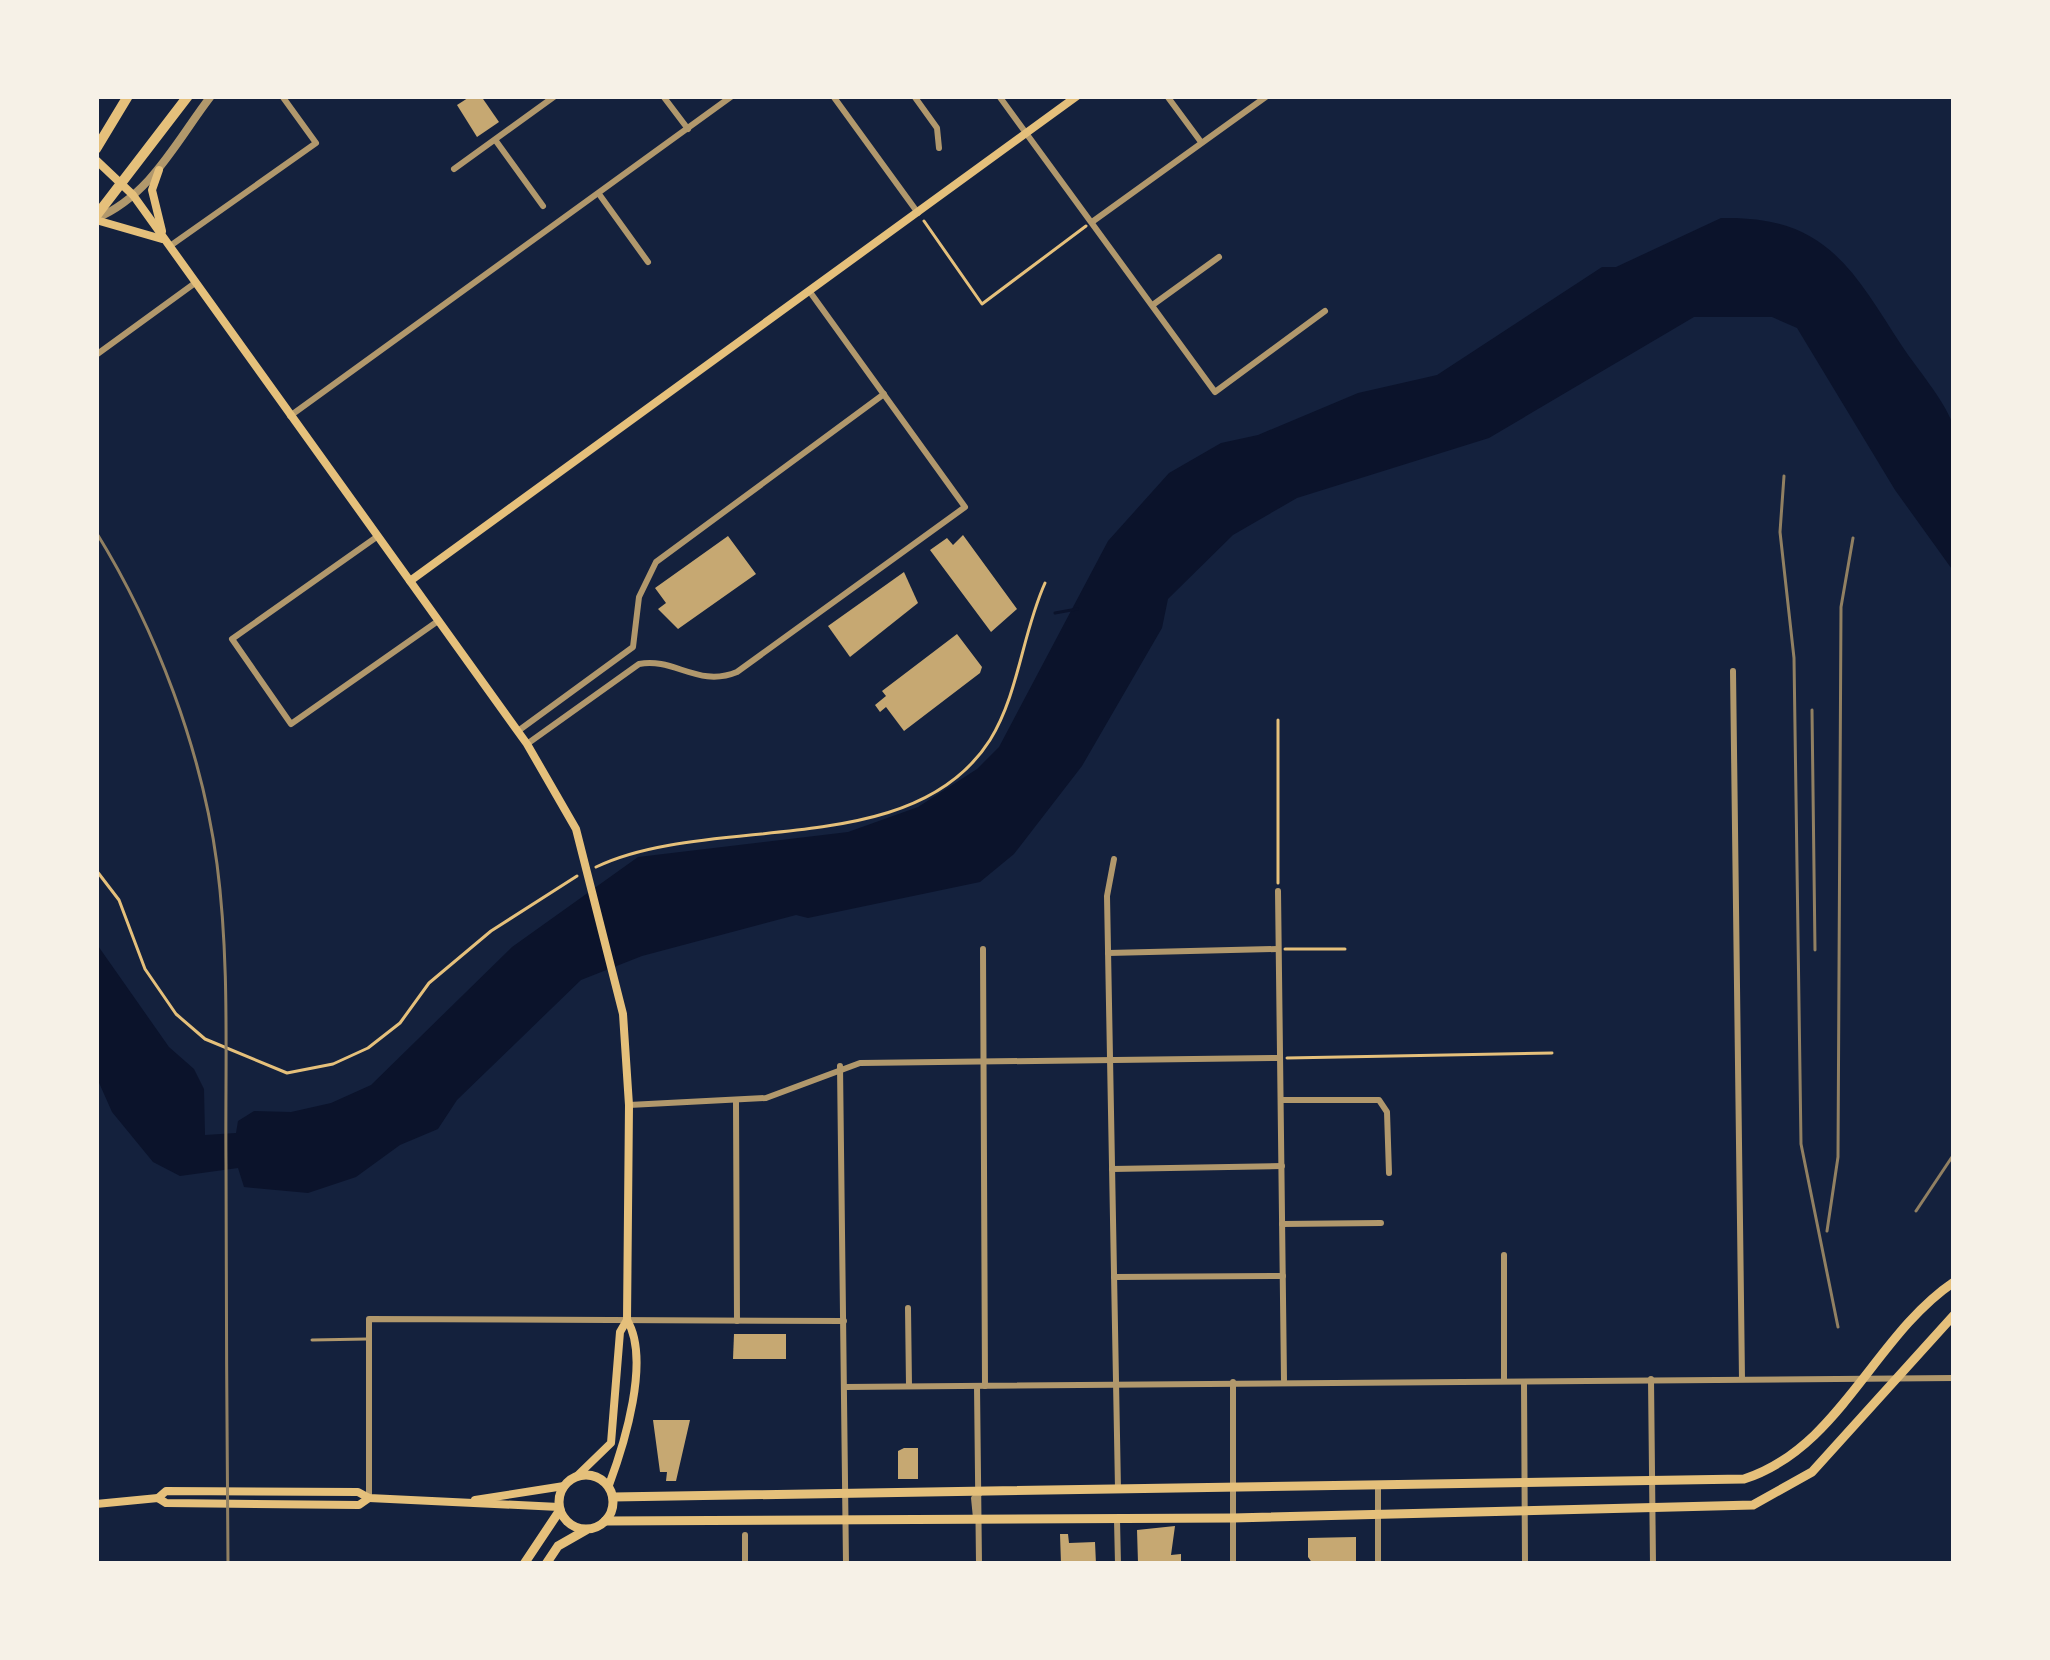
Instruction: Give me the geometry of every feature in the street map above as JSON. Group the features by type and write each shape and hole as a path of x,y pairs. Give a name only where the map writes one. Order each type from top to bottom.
{"highway":[{"path":"96,149 128,96"},
{"path":"96,219 188,96"}],"main road":[{"path":"410,581 1077,96"},
{"path":"96,160 134,195 518,731 572,817 582,850 628,1057 627,1320 620,1332 611,1443 564,1486 468,1501"},
{"path":"159,170 152,190 166,243"},
{"path":"96,219 166,243"},
{"path":"578,1475 592,1474 611,1491 845,1495 1744,1479 1798,1450 1813,1436 1892,1341 1954,1282"},
{"path":"546,1564 558,1546 605,1521 642,1517 979,1521 1753,1505 1814,1470 1954,1316"},
{"path":"605,1521 631,1420 634,1331 627,1320"},
{"path":"1892,1341 1907,1363"},
{"path":"1813,1436 1827,1456"},
{"path":"1798,1450 1814,1470"},
{"path":"524,1564 560,1508 564,1486"},
{"path":"96,1504 158,1498 166,1503 359,1505 368,1498 468,1501 560,1508 575,1527 590,1529"}],"street":[{"path":"96,219 134,195 159,170 211,96"},
{"path":"166,243 316,143 283,96"},
{"path":"454,169 555,96"},
{"path":"663,96 688,129"},
{"path":"290,416 732,96"},
{"path":"833,96 918,213"},
{"path":"914,96 937,128 939,148"},
{"path":"999,96 1216,392 1325,311"},
{"path":"1168,96 1201,142"},
{"path":"1092,222 1267,96"},
{"path":"495,140 543,206"},
{"path":"599,194 648,262"},
{"path":"1153,305 1219,257"},
{"path":"96,355 195,282"},
{"path":"527,744 636,664 653,662 703,679 736,673 965,507 809,292"},
{"path":"518,731 625,656 637,640 644,580 656,562 884,394"},
{"path":"377,536 232,639 291,724 438,621"},
{"path":"1732,671 1742,1378"},
{"path":"1114,859 1107,896 1118,1492"},
{"path":"1278,891 1284,1380"},
{"path":"979,1564 974,1498 979,1493 981,1386 983,949"},
{"path":"1108,953 1277,950"},
{"path":"629,1105 766,1098 840,1066 1279,1058"},
{"path":"840,1066 846,1564"},
{"path":"1281,1100 1379,1100 1388,1112 1389,1173"},
{"path":"736,1102 737,1321"},
{"path":"1112,1169 1282,1166"},
{"path":"1282,1224 1381,1222"},
{"path":"1504,1255 1504,1381"},
{"path":"1114,1277 1283,1276"},
{"path":"908,1308 909,1386"},
{"path":"368,1498 369,1319 844,1322"},
{"path":"844,1387 1954,1378"},
{"path":"1651,1379 1653,1564"},
{"path":"1233,1381 1233,1564"},
{"path":"1524,1381 1525,1564"},
{"path":"1378,1488 1378,1564"},
{"path":"1117,1519 1118,1564"},
{"path":"745,1535 745,1564"}],"lane":[{"path":"312,1340 369,1339"}],"path":[{"path":"918,213 982,304 1092,222"},
{"path":"96,870 127,916 146,969 176,1014 205,1039 278,1073 333,1064 392,1030 429,983 538,896 629,850 849,823 905,805 952,778 982,751 997,727 1045,584"},
{"path":"1278,720 1278,891"},
{"path":"1277,950 1345,949"},
{"path":"1279,1058 1552,1053"}],"water":[{"path":"1721,218 1787,226 1833,253 1868,294 1936,394 1956,436 1954,572 1895,490 1797,328 1772,317 1694,317 1489,438 1297,498 1233,535 1168,599 1162,628 1082,766 1014,854 980,882 808,918 796,915 642,956 581,980 457,1100 438,1129 400,1145 356,1177 308,1193 244,1187 238,1168 180,1176 153,1162 112,1112 96,1076 96,943 169,1047 194,1069 204,1089 205,1135 236,1133 238,1121 254,1111 291,1112 331,1103 371,1085 512,947 638,857 848,832 918,807 977,769 999,747 1108,541 1169,473 1221,443 1258,435 1358,393 1437,375 1602,267 1616,267"}],"building":[{"path":"481,96 499,122 477,137 457,105"},
{"path":"963,535 1017,609 991,632 930,550 947,538 953,545"},
{"path":"728,536 756,574 678,629 658,609 666,603 655,588"},
{"path":"904,572 918,603 850,657 828,626"},
{"path":"957,634 982,667 980,673 904,731 886,707 880,712 875,705 886,696 882,691"},
{"path":"734,1334 786,1334 786,1359 733,1359"},
{"path":"653,1420 690,1420 676,1481 666,1481 667,1472 660,1472"},
{"path":"918,1448 918,1479 898,1479 898,1451"},
{"path":"1175,1526 1171,1555 1181,1554 1181,1564 1138,1563 1137,1530"},
{"path":"1060,1534 1068,1534 1069,1543 1095,1542 1096,1564 1061,1564"},
{"path":"1356,1537 1356,1564 1313,1564 1308,1557 1308,1538"}],"waterway":[{"path":"1055,613 1077,609"}],"railway":[{"path":"1784,476 1780,532 1794,658 1801,1144 1838,1327"},
{"path":"96,532 138,609 173,692 200,778 217,864 226,1014 228,1564"},
{"path":"1827,1231 1838,1157 1841,607 1853,538"},
{"path":"1812,710 1815,950"},
{"path":"1916,1211 1954,1154"}]}
